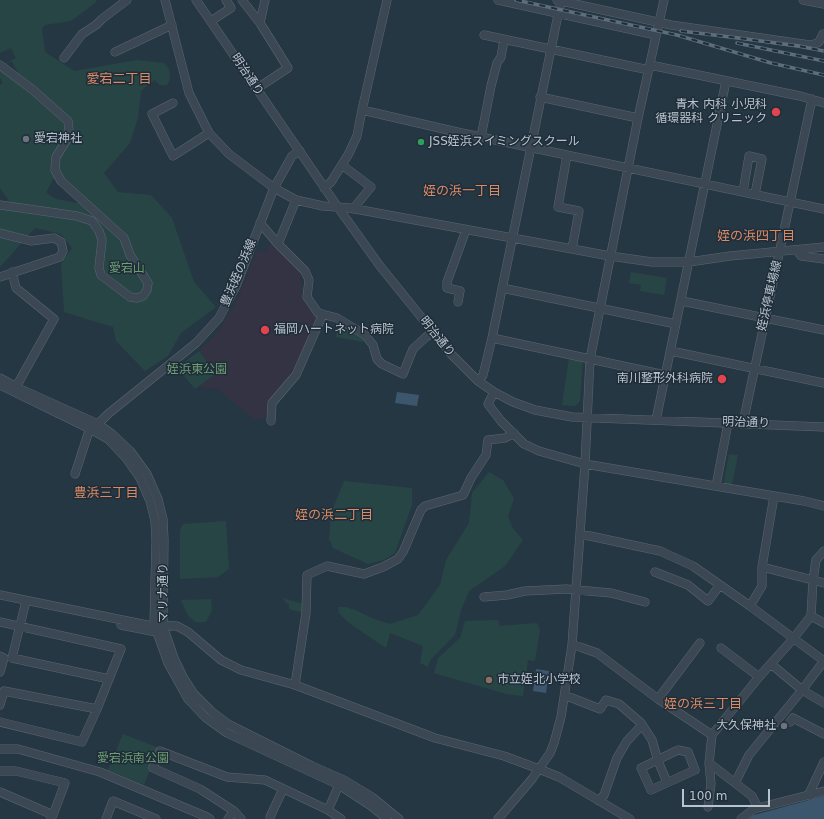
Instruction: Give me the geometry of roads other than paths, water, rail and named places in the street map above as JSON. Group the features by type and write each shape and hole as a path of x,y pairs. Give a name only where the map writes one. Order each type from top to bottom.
{"street":[{"path":"64,58 82,34 96,25 102,18 127,0"},
{"path":"165,0 189,93 209,133 228,154 274,188 296,200 323,206 337,206 610,256 652,262 689,262 730,256 824,247"},
{"name":"明治通り","path":"196,0 324,188 380,266 451,354 478,381 494,392 513,402 535,410 572,417 824,427"},
{"path":"210,21 231,8 226,0"},
{"path":"242,0 260,23 288,68 256,89"},
{"path":"260,23 264,0"},
{"path":"324,188 331,182 342,165 357,136 387,0"},
{"path":"498,0 656,34"},
{"path":"478,381 483,375 492,338 540,97 551,50 559,0 659,23 810,45 819,42 823,34"},
{"path":"498,819 539,769 550,752 558,731 565,696 572,645 585,464 590,359 638,118 664,0"},
{"path":"803,0 824,4"},
{"path":"115,52 172,25"},
{"path":"484,36 551,50 726,81 812,99 824,103"},
{"path":"481,137 497,63 501,57 504,40"},
{"path":"0,65 16,76 68,121 69,130 66,141 56,158 55,170 61,181 124,238 130,255 148,283 147,290 143,296 137,298 130,297 101,275 99,268 102,240 99,231 92,221 77,216 0,205"},
{"path":"656,420 706,184 726,81"},
{"path":"540,97 638,118"},
{"path":"812,99 824,98"},
{"name":"姪浜停車場線","path":"743,423 781,252 812,99"},
{"path":"173,103 152,114 173,156 209,133"},
{"path":"362,110 481,137 824,209"},
{"name":"豊浜姪の浜線","path":"95,427 108,414 196,343 219,318 236,286 274,188 292,156 300,151"},
{"path":"567,155 558,206 579,211 572,249"},
{"path":"743,192 749,156 762,158 755,194"},
{"path":"342,165 371,187 353,209"},
{"path":"278,244 296,200"},
{"path":"260,223 278,244 305,271 310,280 307,297 318,313 337,318 365,335 373,345 377,359 382,364 403,374 413,349 433,332"},
{"path":"458,302 460,291 448,288 447,282 466,230"},
{"path":"0,233 31,241 54,238 61,242 63,247 60,257 0,277"},
{"path":"797,250 801,256 824,259"},
{"path":"12,272 16,288 54,319 16,387"},
{"path":"502,288 676,324"},
{"path":"682,300 824,330"},
{"path":"271,421 272,403 296,375 323,314"},
{"path":"492,338 665,375"},
{"path":"671,352 824,383"},
{"name":"マリナ通り","path":"0,378 95,427 126,458 140,478 150,502 155,521 155,628 168,663 188,699 205,717 227,733 372,797 399,819"},
{"name":"マリナ通り","path":"0,385 112,434 131,452 147,474 158,499 163,519 163,626 174,658 183,677 194,694 211,711 238,730 341,783 387,819"},
{"path":"494,392 488,404 501,421 524,444 539,450 585,464 824,506"},
{"path":"716,486 728,423"},
{"path":"74,474 88,434 95,427"},
{"path":"295,685 306,613 307,575 327,566 364,574 383,567 398,559 403,552 421,510 425,506 463,495 471,478 486,454 488,440 505,438 514,433"},
{"path":"750,606 762,586 762,567 774,496"},
{"path":"580,535 660,551 693,566 824,661 749,755 735,783"},
{"path":"708,807 711,784 709,763 712,735 758,677 793,639 811,616 813,580 816,560 824,551"},
{"path":"762,567 824,583"},
{"path":"655,572 688,585 708,601 720,585"},
{"path":"484,597 507,595 524,591 566,589 611,593 645,602"},
{"path":"0,596 26,603"},
{"path":"0,599 155,628 163,626 177,626 188,632 221,660 241,670 295,685 436,738 504,756 539,769 559,777 630,819"},
{"path":"26,603 12,658 109,679"},
{"path":"811,616 824,623"},
{"path":"0,622 121,649 82,742 0,722"},
{"path":"658,699 700,643"},
{"path":"572,645 580,646 597,653 658,699 712,735"},
{"path":"721,648 758,677"},
{"path":"0,656 4,658 0,672"},
{"path":"771,664 802,690 824,703"},
{"path":"0,706 4,691 96,709"},
{"path":"565,696 600,709 606,700 619,704 642,725 652,740 658,761 667,782"},
{"path":"790,722 793,718 824,734"},
{"path":"599,802 604,795 617,758 627,741 642,725"},
{"path":"0,749 18,749 100,772 210,819"},
{"path":"678,750 688,752 694,770 667,782 651,790 641,768 678,750"},
{"path":"241,819 234,811 200,789 153,768 160,751 227,777 265,780 328,810 341,819"},
{"path":"812,794 810,792 824,762"},
{"path":"709,763 752,796 758,808"},
{"path":"0,771 16,771 65,783 52,817 0,792"},
{"path":"328,810 341,783"},
{"path":"271,818 282,789"},
{"path":"741,819 754,809 824,791"},
{"path":"106,819 113,801 156,819"},
{"path":"228,819 234,811"}],"railway":[{"path":"516,0 677,35 771,63 824,75"},
{"path":"681,31 799,46 824,51"},
{"path":"737,43 824,61"}],"place":[{"name":"青木 内科 小児科 循環器科 クリニック","path":"776,112"},
{"name":"愛宕神社","path":"26,139"},
{"name":"JSS姪浜スイミングスクール","path":"421,142"},
{"name":"福岡ハートネット病院","path":"265,330"},
{"name":"南川整形外科病院","path":"722,379"},
{"name":"市立姪北小学校","path":"489,680"},
{"name":"大久保神社","path":"784,726"}],"district":[{"name":"愛宕二丁目","path":"119,80"},
{"name":"姪の浜一丁目","path":"462,192"},
{"name":"姪の浜四丁目","path":"756,237"},
{"name":"豊浜三丁目","path":"106,494"},
{"name":"姪の浜二丁目","path":"334,516"},
{"name":"姪の浜三丁目","path":"703,705"}],"park label":[{"name":"愛宕山","path":"127,269"},
{"name":"姪浜東公園","path":"197,370"},
{"name":"愛宕浜南公園","path":"133,759"}]}
